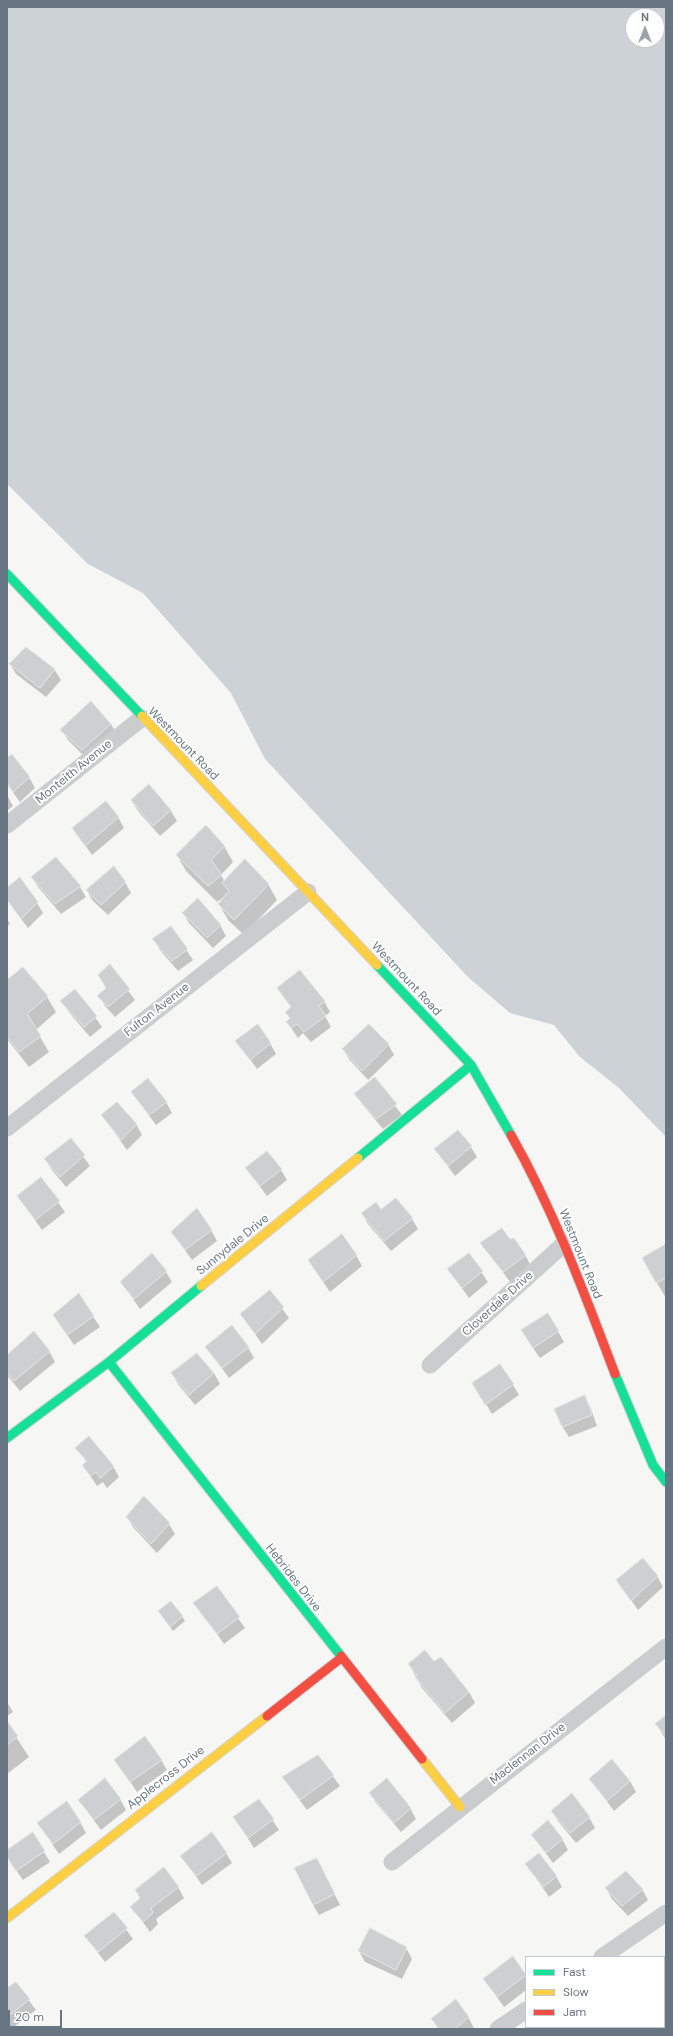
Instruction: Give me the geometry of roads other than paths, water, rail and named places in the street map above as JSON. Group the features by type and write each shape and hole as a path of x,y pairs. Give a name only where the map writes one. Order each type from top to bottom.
{"street":[{"name":"Westmount Road","path":"7,574 471,1065 525,1160 565,1243 620,1388 653,1465 666,1482"},
{"name":"Monteith Avenue","path":"7,825 142,718"},
{"name":"Fulton Avenue","path":"7,1128 308,892"},
{"name":"Sunnydale Drive","path":"7,1438 109,1362 471,1065"},
{"name":"Cloverdale Drive","path":"430,1365 565,1243"},
{"name":"Hebrides Drive","path":"109,1362 340,1658 460,1807"},
{"name":"Maclennan Drive","path":"392,1862 460,1807 666,1647"},
{"name":"Applecross Drive","path":"8,1915 340,1658"},
{"path":"603,1956 666,1913"},
{"path":"498,2029 525,2011"}]}
